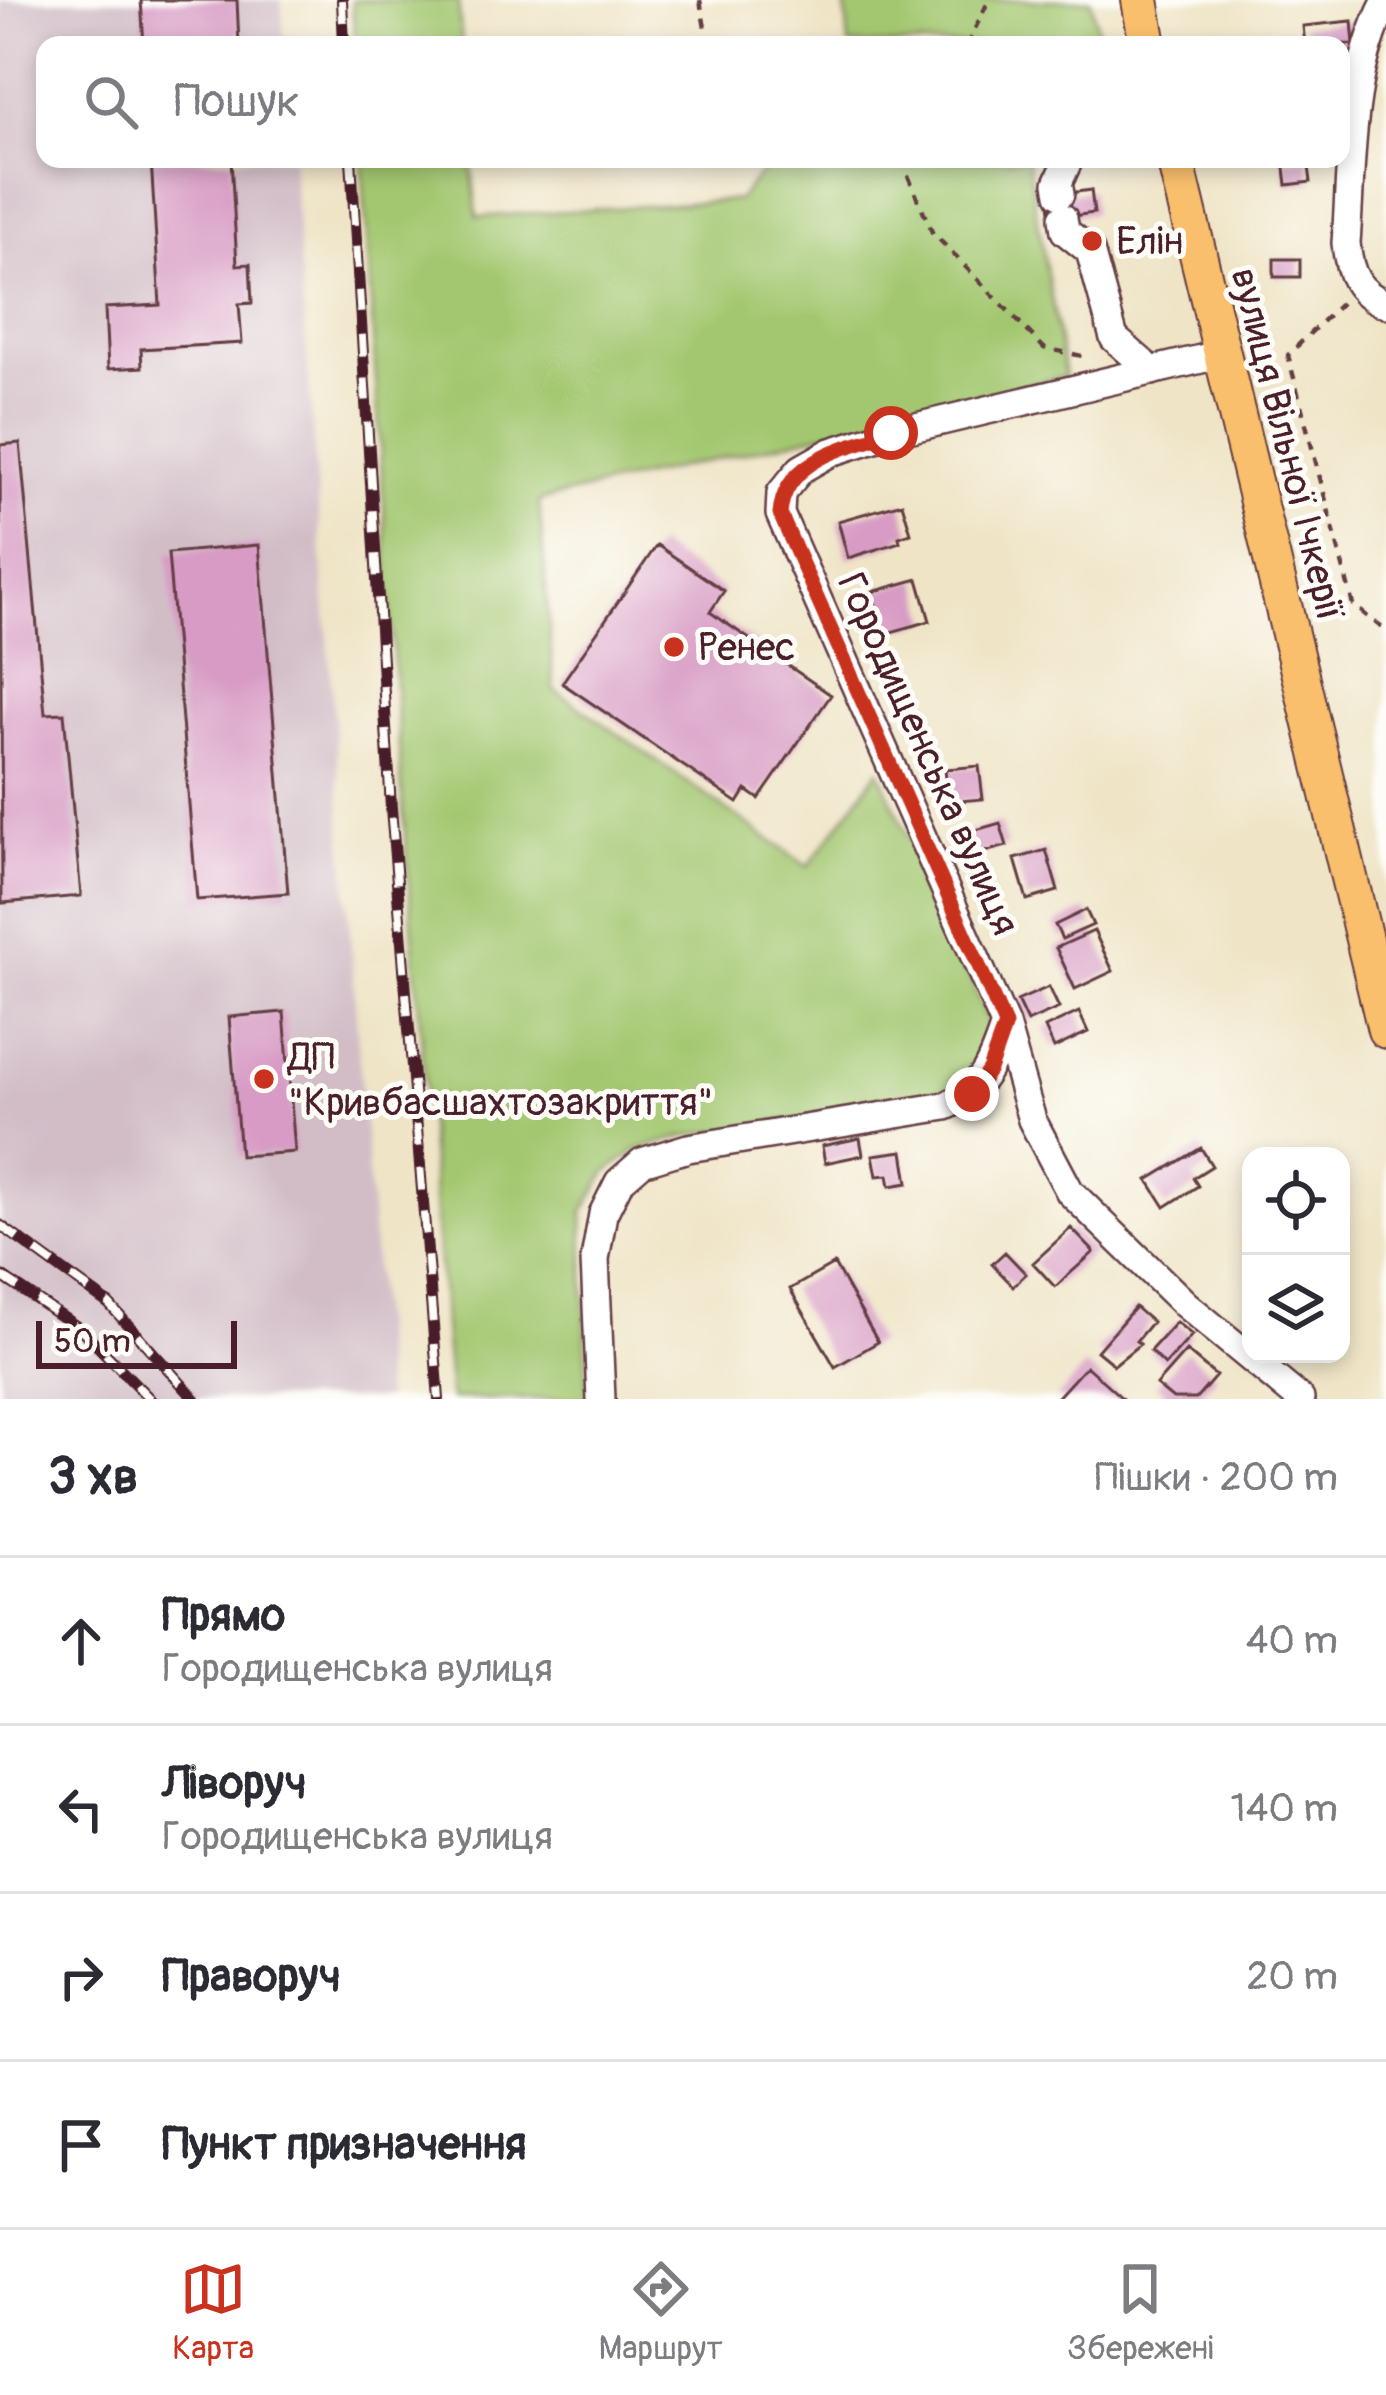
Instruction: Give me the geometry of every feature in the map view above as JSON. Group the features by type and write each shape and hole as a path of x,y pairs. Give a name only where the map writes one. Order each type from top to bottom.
{"main road":[{"path":"1140,0 1146,36"},
{"name":"вулиця Вільної Ічкерії","path":"1177,168 1386,1030"}],"street":[{"path":"1386,2 1371,30 1358,86 1346,243 1348,269 1358,286 1386,304"},
{"path":"1065,168 1058,184 1065,231 1090,251 1114,338 1152,371"},
{"name":"Городищенська вулиця","path":"1222,354 891,433 831,452 801,469 781,493 780,514 1005,1025 1032,1120 1070,1192 1185,1304 1300,1399"},
{"path":"601,1399 595,1259 603,1214 619,1182 642,1162 688,1148 946,1106 972,1094 989,1070 1005,1025"}],"path":[{"path":"700,0 706,36"},
{"path":"971,36 989,0"},
{"path":"906,168 932,232 1044,348 1087,357"},
{"path":"1358,286 1288,355 1353,605 1386,632"}],"shaded area":[{"path":"0,0 281,0 283,36 36,36 36,168 293,168 385,1399 0,1399"}],"green space":[{"path":"352,0 458,0 461,36 354,36"},
{"path":"845,0 1091,0 1098,30 1096,36 848,36"},
{"path":"363,168 472,168 477,217 738,200 765,168 1029,168 1065,376 539,501 554,689 808,867 879,770 989,1023 979,1065 944,1097 686,1136 636,1150 607,1172 583,1212 587,1399 450,1399 403,809"}],"building":[{"path":"141,0 237,0 239,36 143,36"},
{"path":"1352,21 1354,44 1350,44 1350,36 1304,36 1303,26"},
{"path":"152,168 232,168 237,265 250,264 252,303 239,304 242,343 141,349 142,367 108,369 105,308 160,305"},
{"path":"1285,168 1309,168 1311,182 1287,185"},
{"path":"1091,190 1094,213 1051,219 1048,196"},
{"path":"1274,259 1300,259 1300,277 1274,277"},
{"path":"20,443 45,714 64,713 81,896 2,903 0,445"},
{"path":"902,503 911,533 899,537 900,542 848,558 838,521"},
{"path":"259,545 288,893 197,900 168,553"},
{"name":"Ренес","path":"657,545 724,591 710,612 831,695 759,799 746,790 738,803 562,683"},
{"path":"918,579 930,621 884,634 872,592"},
{"path":"979,766 983,799 948,802 945,769"},
{"path":"1000,823 1007,846 962,858 955,836"},
{"path":"1046,850 1058,891 1027,900 1015,859"},
{"path":"1086,910 1093,925 1062,939 1055,925"},
{"path":"1094,931 1113,971 1075,989 1056,948"},
{"path":"1049,987 1059,1008 1027,1022 1017,1001"},
{"path":"284,1012 295,1152 240,1156 229,1017"},
{"path":"1079,1012 1088,1032 1054,1048 1045,1028"},
{"path":"860,1138 863,1155 825,1163 822,1146"},
{"path":"1201,1148 1212,1166 1193,1178 1198,1186 1165,1207 1148,1180"},
{"path":"903,1151 908,1183 890,1186 888,1175 877,1176 873,1155"},
{"path":"1071,1228 1094,1252 1055,1287 1033,1263"},
{"path":"1005,1252 1026,1274 1013,1286 992,1264"},
{"path":"834,1264 878,1342 835,1367 790,1289"},
{"path":"1135,1307 1152,1322 1136,1341 1140,1344 1114,1365 1097,1351"},
{"path":"1176,1322 1192,1335 1165,1365 1150,1351"},
{"path":"1186,1351 1216,1376 1196,1399 1173,1399 1156,1385"},
{"path":"1086,1366 1123,1399 1056,1399"}],"railway":[{"path":"342,0 344,36"},
{"path":"352,168 391,808 439,1399"},
{"path":"0,1225 109,1304 195,1399"},
{"path":"0,1275 83,1331 150,1399"}],"place":[{"name":"Елін","path":"1092,241"},
{"name":"Ренес","path":"674,647"},
{"name":"ДП \"Кривбасшахтозакриття\"","path":"264,1079"}],"route":[{"path":"891,433 831,452 801,469 781,493 780,514 1005,1025 989,1070 972,1094"}]}
